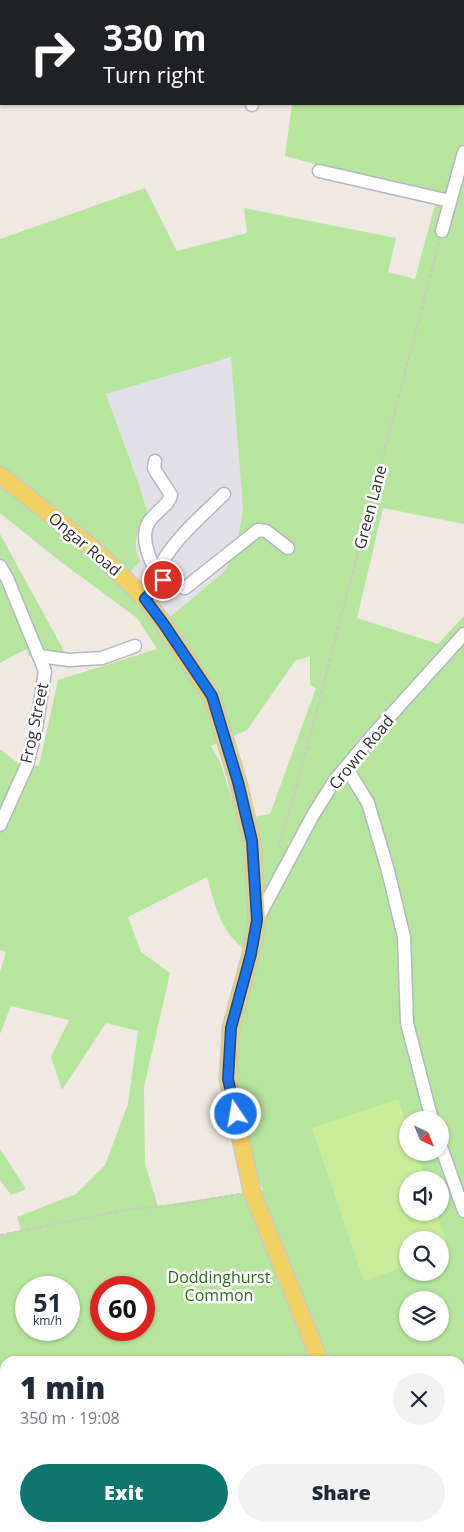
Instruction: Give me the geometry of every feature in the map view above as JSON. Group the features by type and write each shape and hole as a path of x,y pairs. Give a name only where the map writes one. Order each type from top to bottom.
{"main road":[{"name":"Ongar Road","path":"0,475 88,544 123,576 145,599 163,623 212,696 238,782 250,832 257,920 251,954 231,1028 228,1079 252,1192 318,1356"}],"street":[{"path":"442,230 464,152"},
{"path":"319,172 450,200"},
{"path":"155,461 154,468 171,495 168,501 151,519 146,529 145,540 160,577 180,588 185,588 258,530 266,531 288,548"},
{"path":"145,599 160,577 162,561 170,550 224,494"},
{"name":"Frog Street","path":"0,566 45,671 36,729 27,765 0,825"},
{"name":"Crown Road","path":"257,920 313,815 335,780 464,634"},
{"path":"39,656 69,660 102,658 135,646"},
{"path":"346,767 368,802 402,928 404,937 407,1023 430,1111"},
{"path":"254,877 277,883"},
{"path":"446,1161 464,1212"}],"path":[{"name":"Green Lane","path":"290,858 279,845 296,789 442,230"},
{"path":"0,1235 130,1209 252,1192"}],"shaded area":[{"path":"232,357 243,509 238,539 226,570 163,623 123,577 136,551 136,538 147,511 105,394"}],"green space":[{"name":"Doddinghurst Common","path":"292,105 464,105 464,524 383,508 357,618 438,644 464,616 464,1356 0,1356 0,1235 21,1230 17,1217 76,1194 105,1165 128,1104 138,1031 106,1023 62,1090 51,1057 69,1020 11,1006 0,1034 0,972 6,952 0,950 0,749 19,764 39,766 58,680 157,649 137,618 57,559 0,513 0,488 9,482 0,475 0,239 145,188 177,251 247,233 244,208 396,238 388,272 415,279 437,197 285,156","holes":["231,357 243,509 238,539 226,570 163,623 124,577 140,562 136,551 136,538 147,511 106,394","310,656 310,685 316,688 270,814 239,820 220,762 211,746 247,730 295,661","207,877 217,910 226,929 241,947 251,954 228,1079 243,1150 263,1190 158,1206 145,1164 144,1087 170,973 141,952 128,917"]},
{"path":"0,534 69,660 29,656 26,649 0,663"},
{"path":"398,1099 402,1111 399,1111 399,1161 419,1161 423,1171 399,1171 399,1221 440,1221 443,1231 399,1231 399,1269 364,1281 312,1128"},
{"path":"0,1149 26,1189 11,1195 0,1180"}],"route":[{"path":"163,580 145,599 212,696 238,782 252,841 257,920 251,954 231,1028 228,1079 236,1114"}]}
